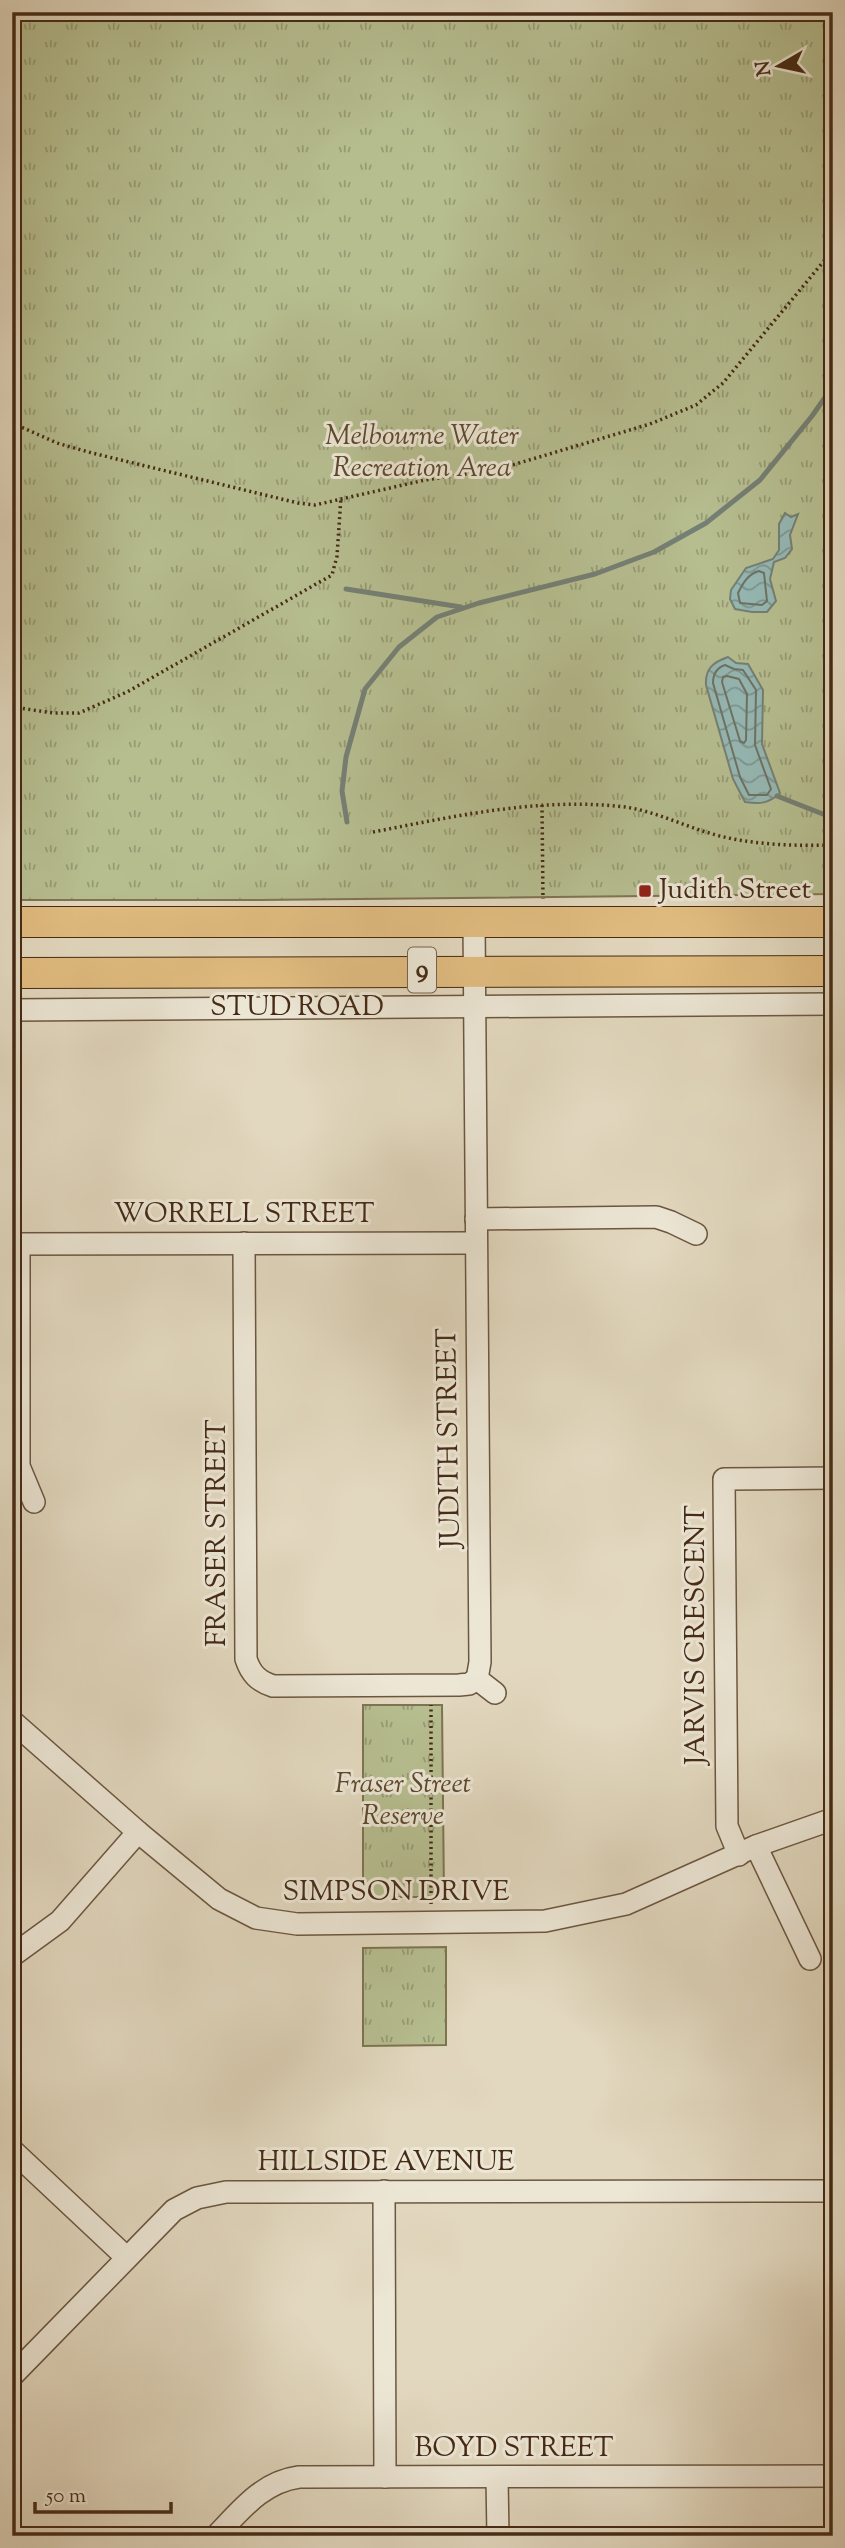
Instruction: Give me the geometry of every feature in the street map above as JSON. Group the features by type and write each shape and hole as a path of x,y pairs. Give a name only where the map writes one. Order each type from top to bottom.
{"highway":[{"name":"9","path":"12,922 833,922"},
{"name":"STUD ROAD","path":"12,973 833,971"}],"street":[{"name":"JUDITH STREET","path":"474,921 480,1662 477,1679"},
{"path":"44,973 75,1009"},
{"name":"STUD ROAD","path":"12,1010 833,1004"},
{"path":"476,1219 656,1217 696,1234"},
{"name":"FRASER STREET","path":"244,1243 246,1659 249,1669 264,1683 274,1686 469,1684 477,1679"},
{"name":"WORRELL STREET","path":"15,1244 476,1243"},
{"path":"15,1244 19,1466 34,1503"},
{"name":"JARVIS CRESCENT","path":"748,1851 727,1826 724,1479 833,1478"},
{"path":"477,1679 495,1693"},
{"name":"SIMPSON DRIVE","path":"12,1721 219,1899 257,1918 297,1924 545,1921 626,1904 748,1851 833,1819"},
{"path":"16,1953 60,1922 138,1832"},
{"path":"748,1851 810,1959"},
{"path":"12,2150 126,2258"},
{"name":"HILLSIDE AVENUE","path":"12,2376 174,2210 197,2198 226,2192 833,2190"},
{"path":"384,2191 385,2477"},
{"name":"BOYD STREET","path":"216,2536 250,2499 281,2480 299,2477 833,2476"},
{"path":"498,2478 498,2536"}],"path":[{"path":"12,422 57,443 92,453 298,503 316,505 425,480 499,469 650,424 696,405 723,383 833,250"},
{"path":"12,707 54,713 79,713 127,692 332,575 337,556 341,498"},
{"path":"373,832 489,810 582,803 629,807 709,833 787,845 833,845"},
{"path":"542,805 543,922"},
{"path":"431,1685 431,1923"}],"green space":[{"name":"Melbourne Water Recreation Area","path":"12,12 833,12 833,894 12,900"},
{"name":"Fraser Street Reserve","path":"363,1705 442,1705 444,1897 363,1897"},
{"path":"446,1947 446,2045 363,2046 363,1948"}],"water":[{"path":"785,513 791,517 798,514 790,535 792,549 785,558 774,562 770,579 776,601 767,612 735,609 730,599 731,590 746,568 773,559 779,550 779,524"},
{"path":"728,657 736,663 748,664 763,690 762,744 780,793 764,802 745,802 733,779 706,685 711,667"}],"waterway":[{"path":"347,822 342,791 346,757 365,689 399,647 437,617 479,603 595,574 654,552 706,523 760,480 833,386"},
{"path":"346,589 461,607"},
{"path":"777,796 833,818"}],"place":[{"name":"Judith Street","path":"645,891"}]}
